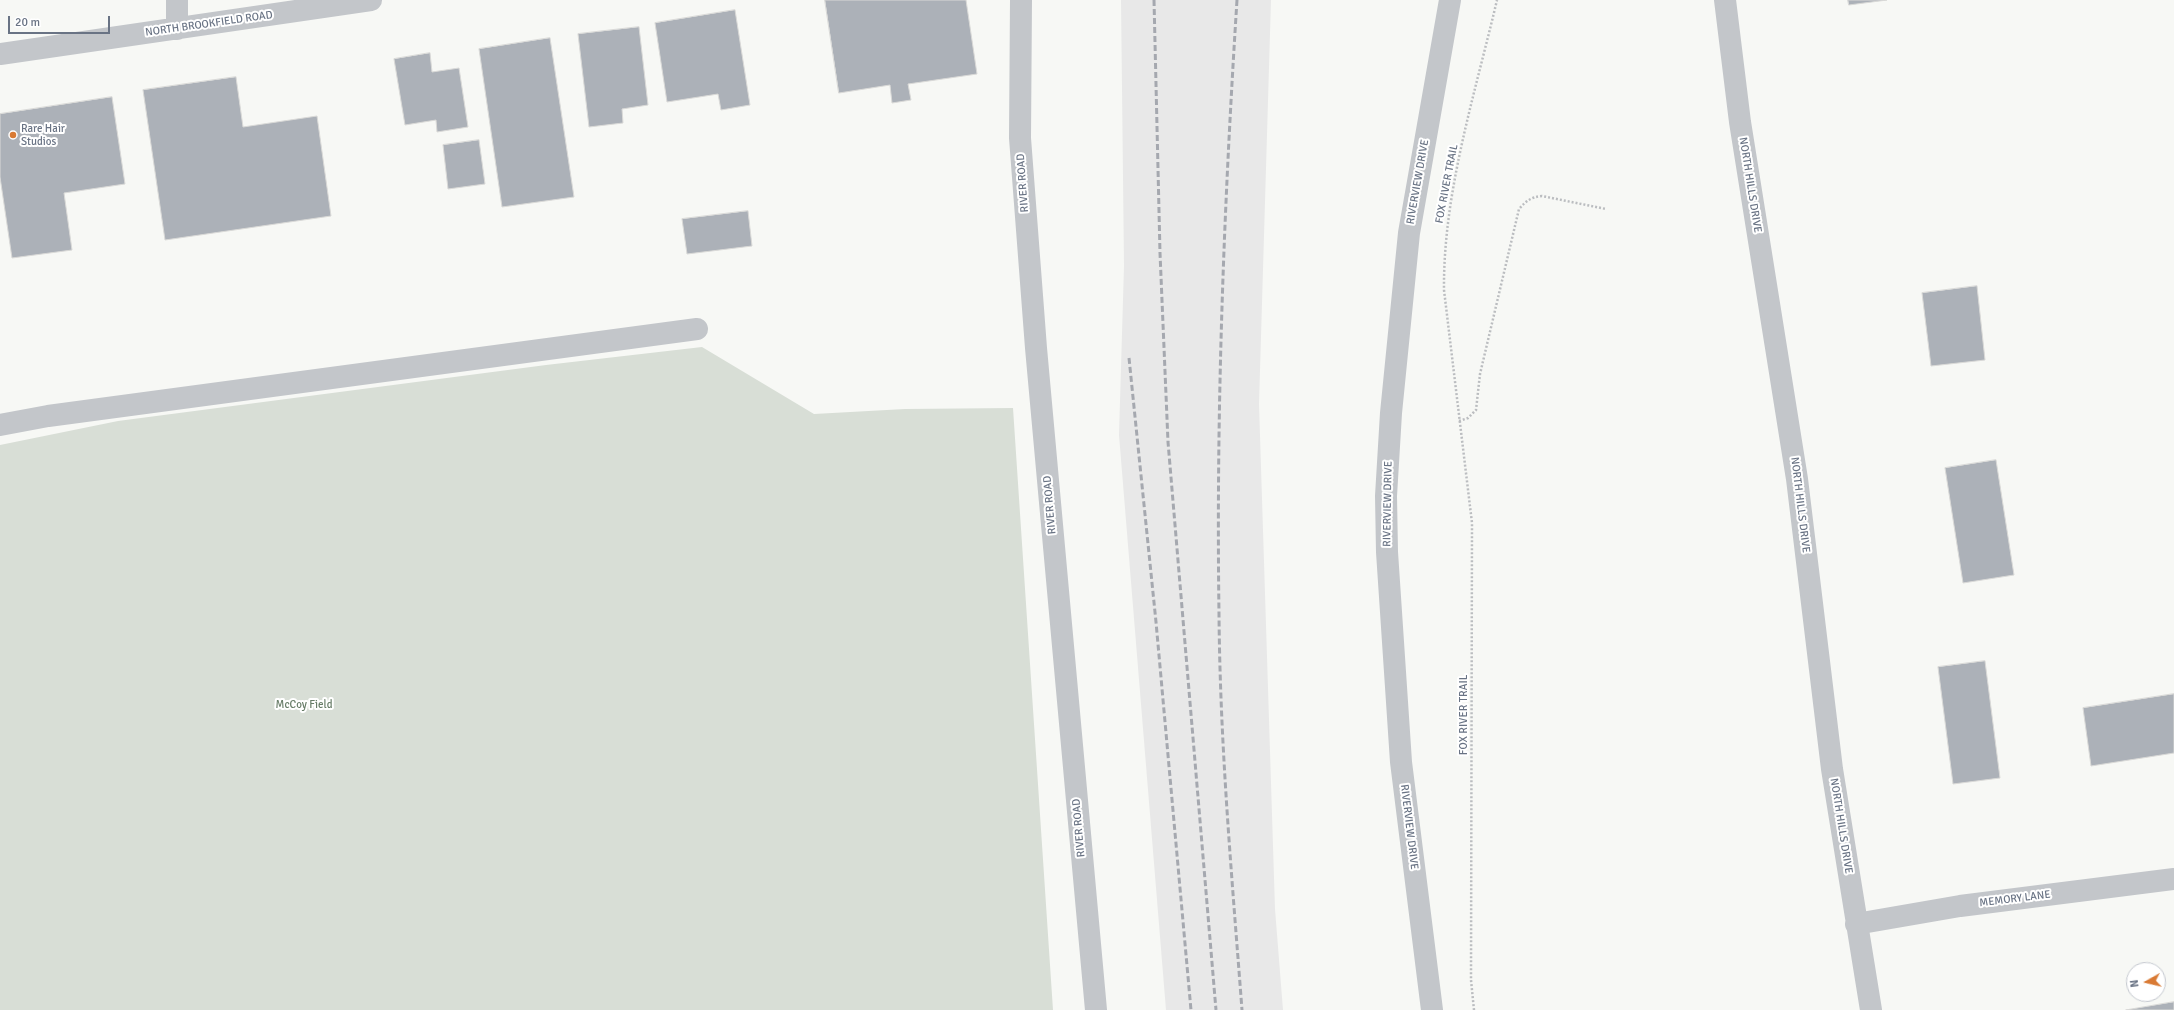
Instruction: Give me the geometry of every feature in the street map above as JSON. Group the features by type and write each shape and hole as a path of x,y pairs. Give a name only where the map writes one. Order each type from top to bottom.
{"street":[{"path":"176,29 178,0"},
{"name":"NORTH BROOKFIELD ROAD","path":"0,54 176,29 332,3 371,0"},
{"name":"RIVER ROAD","path":"1021,0 1020,138 1036,348 1096,1010"},
{"name":"RIVERVIEW DRIVE","path":"1432,1010 1401,762 1387,552 1386,496 1391,413 1409,233 1450,0"},
{"name":"NORTH HILLS DRIVE","path":"1725,0 1740,122 1797,479 1832,770 1871,1010"},
{"path":"0,426 48,416 697,330"},
{"name":"MEMORY LANE","path":"1856,924 1960,906 2174,879"}],"path":[{"name":"FOX RIVER TRAIL","path":"1474,1010 1471,980 1472,524 1444,290 1444,257 1449,204 1497,0"},
{"path":"1459,421 1468,418 1476,410 1480,374 1519,209 1526,201 1542,196 1606,209"}],"shaded area":[{"path":"1121,0 1271,0 1259,404 1275,909 1283,1010 1166,1010 1119,435 1124,266"}],"green space":[{"name":"McCoy Field","path":"702,347 814,414 905,409 1013,408 1053,1010 0,1010 0,445 118,421 546,365"}],"building":[{"path":"825,0 966,0 977,74 908,84 911,100 892,103 890,85 839,93"},
{"path":"1848,0 1887,0 1849,5"},
{"path":"735,10 750,105 721,110 718,94 667,102 655,23"},
{"path":"639,27 648,105 622,109 623,123 589,127 578,34"},
{"path":"550,38 574,197 502,207 479,49"},
{"path":"430,53 432,72 459,68 468,127 437,132 436,120 405,125 394,59"},
{"path":"236,77 243,127 317,116 331,216 165,240 143,90"},
{"path":"112,97 125,184 64,193 72,250 12,258 0,177 0,114"},
{"path":"479,140 485,184 448,189 443,145"},
{"path":"748,211 752,246 687,254 682,219"},
{"path":"1977,286 1985,360 1931,366 1922,293"},
{"path":"1996,460 2014,575 1963,583 1945,468"},
{"path":"1985,661 2000,778 1953,784 1938,667"},
{"path":"2174,694 2174,753 2091,766 2083,708"},
{"path":"2174,1002 2174,1010 2126,1010"}],"railway":[{"path":"1154,0 1160,253 1168,442 1216,1010"},
{"path":"1237,0 1228,154 1222,307 1218,537 1220,664 1224,762 1242,1010"},
{"path":"1129,358 1156,622 1191,1010"}],"place":[{"name":"Rare Hair Studios","path":"13,135"}]}
